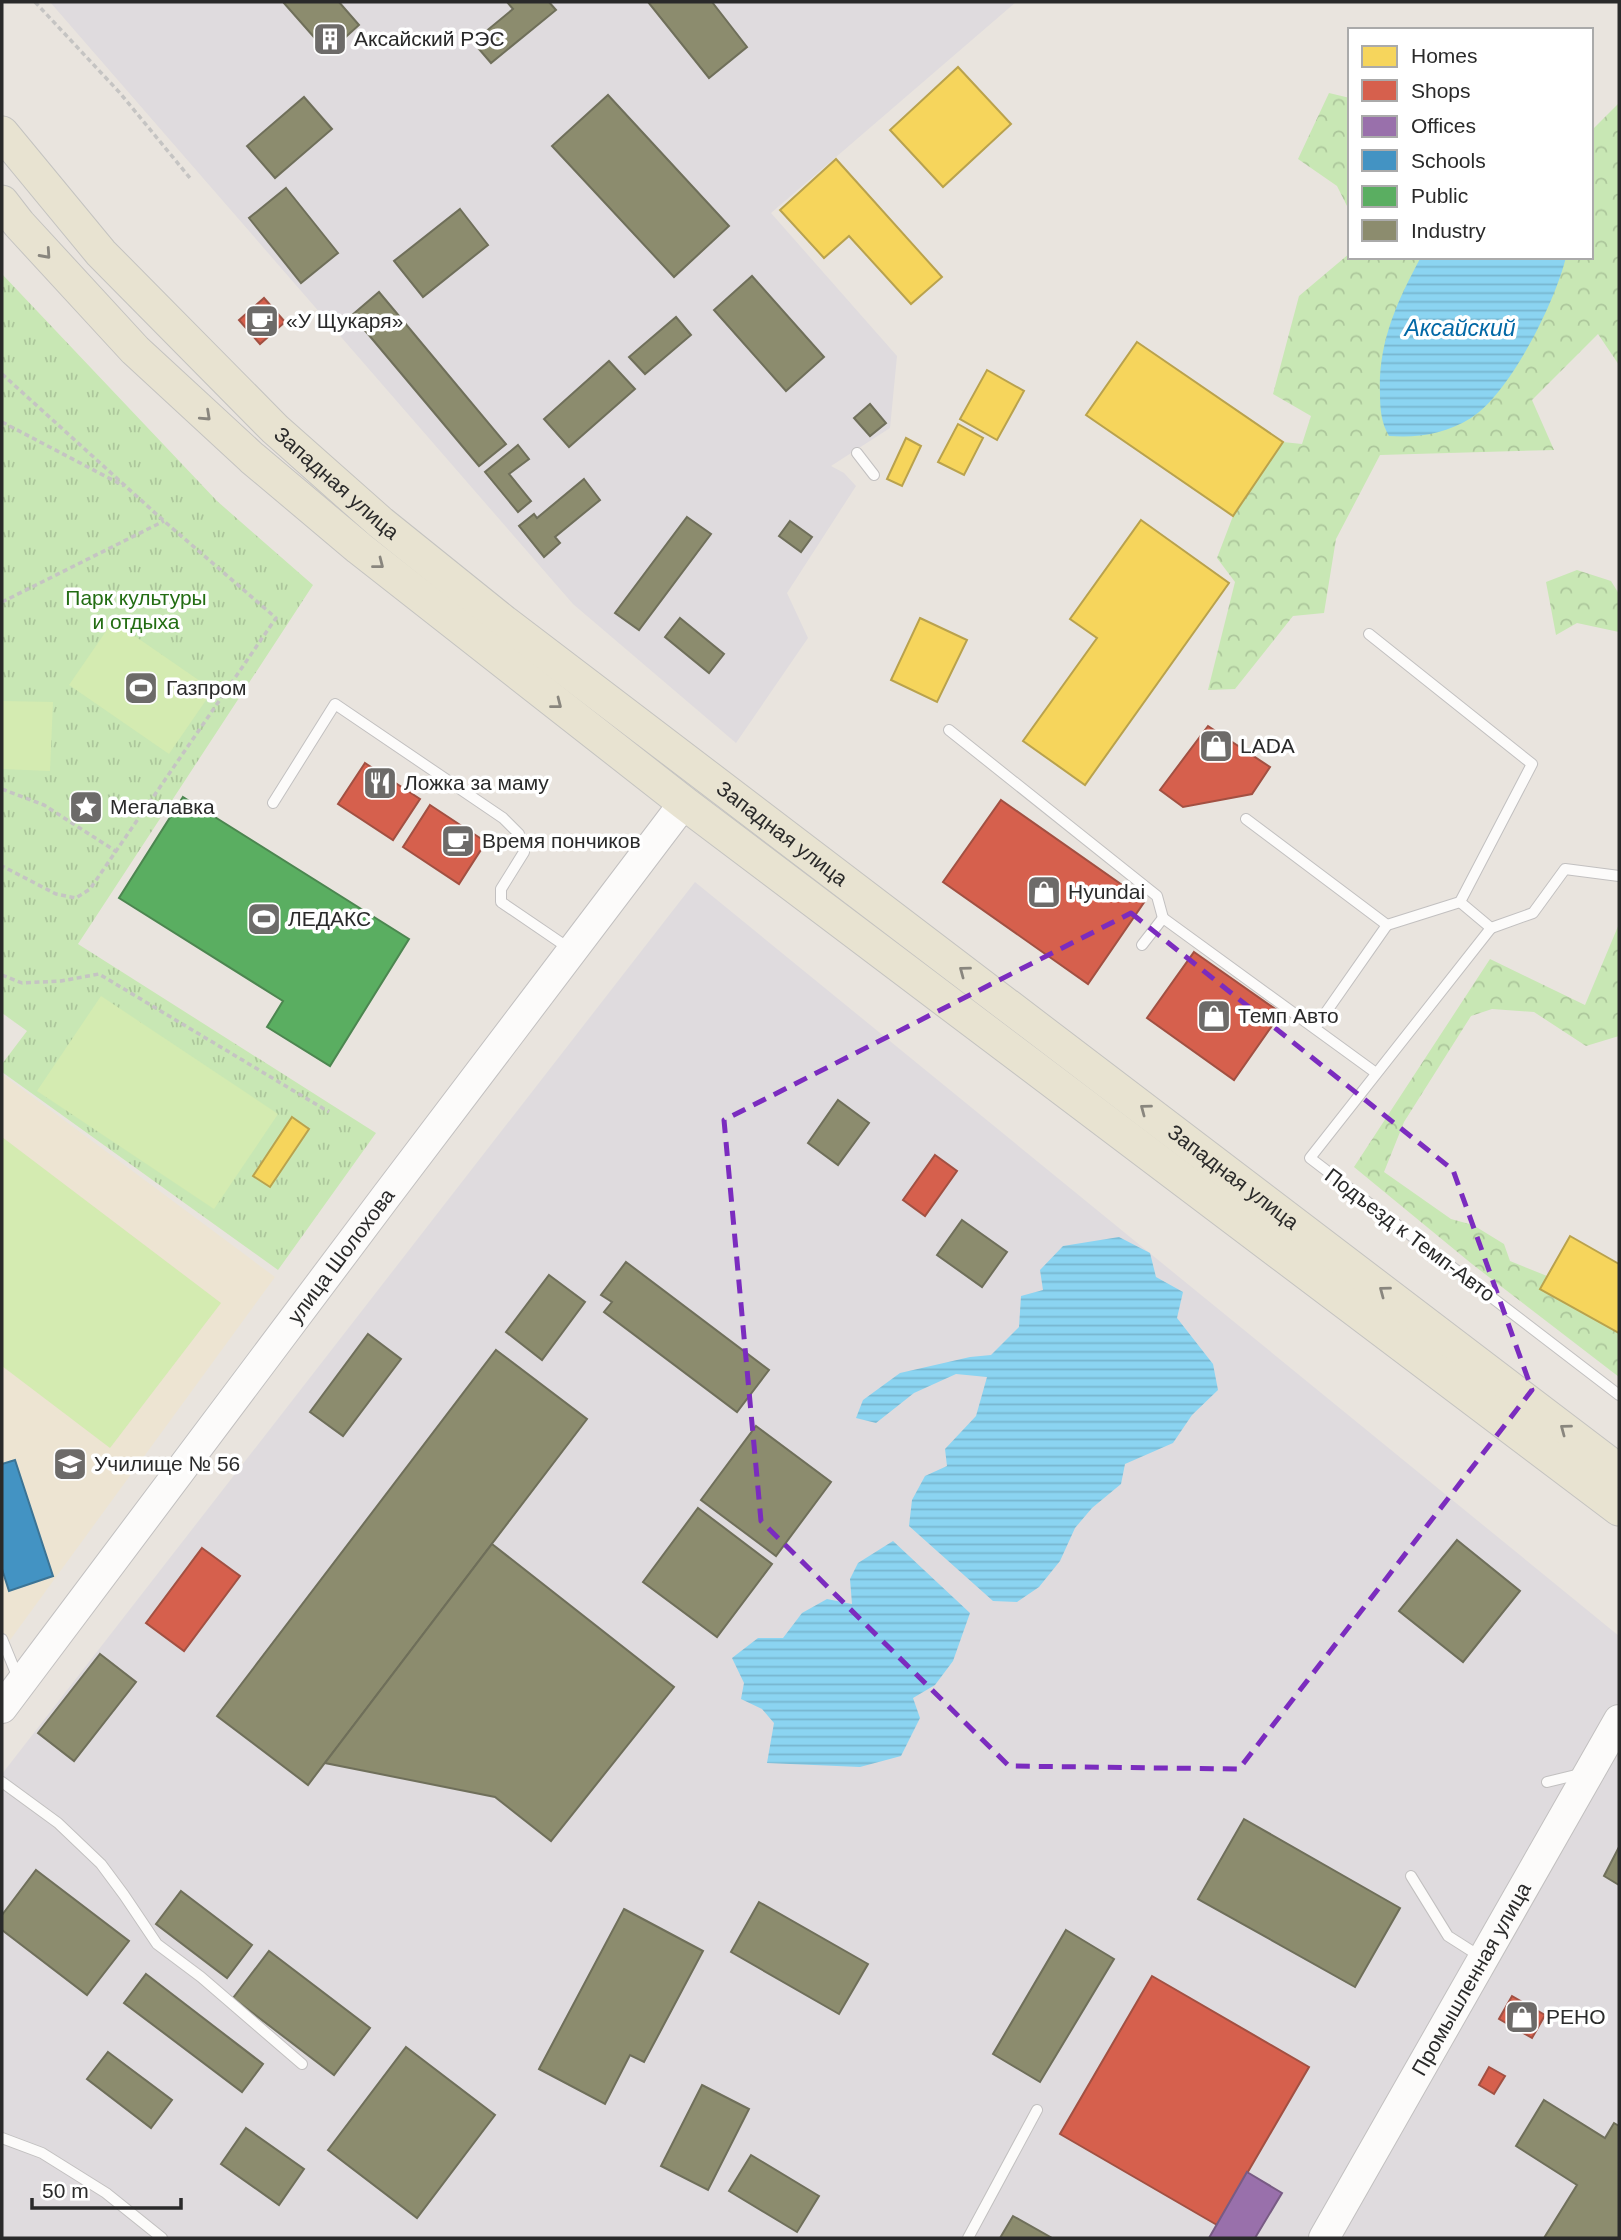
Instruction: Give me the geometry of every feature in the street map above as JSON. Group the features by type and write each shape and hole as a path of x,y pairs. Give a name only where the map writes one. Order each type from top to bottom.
{"main road":[{"name":"Западная улица","path":"2,133 101,253 160,315 275,429 381,523 504,622 1619,1471"},
{"name":"Западная улица","path":"2,202 135,350 252,458 359,548 684,803 1619,1509"}],"street":[{"name":"улица Шолохова","path":"2,1709 684,803"},
{"name":"Промышленная улица","path":"1324,2238 1619,1720"}],"lane":[{"path":"857,453 874,475"},
{"path":"1315,1028 1387,925 1460,902 1532,764 1368,634"},
{"path":"273,803 335,704 503,818 519,834 524,852 501,889 501,902 572,951"},
{"path":"949,730 1157,896 1163,918 1376,1073"},
{"path":"1246,819 1387,925"},
{"path":"1460,902 1491,928 1533,912 1565,869 1619,876"},
{"path":"1142,946 1163,918"},
{"name":"Подъезд к Темп-Авто","path":"1491,928 1310,1158 1619,1395"},
{"path":"2,1639 20,1684"},
{"path":"1547,1782 1590,1772"},
{"path":"2,1782 58,1823 101,1864 157,1944 201,1977 302,2064"},
{"path":"1411,1877 1448,1936 1484,1959"},
{"path":"968,2238 1037,2110"},
{"path":"2,2138 42,2153 106,2193 162,2238"}],"path":[{"path":"35,2 120,93 190,178"},
{"path":"2,374 276,618 90,889 76,898 56,894 2,866"},
{"path":"2,422 128,489"},
{"path":"2,602 164,521"},
{"path":"2,789 44,805 117,852"},
{"path":"2,975 22,983 61,981 99,974 330,1112"}],"highlighted area":[{"path":"1131,913 1453,1170 1532,1390 1239,1769 1009,1766 761,1521 724,1120"}],"shaded area":[{"path":"50,2 1016,2 771,213 897,356 890,428 831,466 844,473 856,486 787,593 808,638 736,743 573,604"},
{"path":"695,882 1619,1636 1619,2238 2,2238 2,1774"},
{"name":"Училище № 56","path":"2,1074 275,1277 2,1651"}],"green space":[{"path":"1329,93 1348,98 1348,208 1337,186 1298,159"},
{"path":"1619,103 1619,365 1598,334 1532,400 1554,450 1380,455 1336,539 1324,613 1293,616 1235,689 1208,690 1235,582 1217,558 1233,516 1283,442 1302,444 1311,416 1273,394 1299,296 1348,255 1348,259 1593,259 1593,129"},
{"name":"Парк культуры и отдыха","path":"2,274 217,501 313,585 78,944 376,1133 278,1270 2,1072 2,1064 27,1031 2,1013"},
{"path":"1577,570 1611,581 1619,594 1619,632 1577,623 1556,635 1546,582"},
{"name":"Газпром","path":"113,621 213,690 169,754 69,685"},
{"path":"2,701 53,702 50,771 2,769"},
{"path":"1619,924 1619,1036 1586,1046 1534,1012 1492,1009 1471,1016 1404,1122 1384,1172 1451,1219 1473,1225 1504,1244 1510,1261 1547,1276 1541,1289 1619,1332 1619,1377 1472,1264 1354,1167 1490,959 1585,1005"},
{"path":"101,996 278,1114 214,1209 37,1091"},
{"path":"2,1137 221,1303 110,1448 2,1366"}],"water":[{"name":"Аксайский","path":"1420,259 1565,259 1542,321 1516,368 1486,406 1471,418 1442,431 1389,436 1381,410 1380,375 1386,340 1404,290"},
{"path":"1119,1237 1150,1253 1156,1277 1183,1292 1177,1318 1213,1364 1218,1390 1192,1415 1173,1443 1125,1464 1121,1484 1092,1508 1075,1528 1060,1561 1039,1587 1017,1602 993,1601 909,1526 912,1500 925,1476 947,1466 945,1449 976,1416 987,1377 956,1374 914,1393 876,1423 856,1418 863,1400 900,1373 970,1357 991,1355 1019,1327 1021,1296 1043,1290 1040,1270 1063,1246"},
{"path":"893,1541 970,1613 953,1661 935,1685 913,1698 920,1718 901,1756 860,1767 767,1763 774,1723 762,1709 741,1699 744,1683 732,1658 758,1638 783,1638 802,1613 827,1599 852,1604 850,1579 858,1563"}],"building: Homes":[{"path":"958,67 1011,124 943,187 890,130"},
{"path":"836,159 942,277 911,304 849,236 824,258 780,210"},
{"path":"1137,342 1283,442 1233,516 1086,415"},
{"path":"987,370 1024,391 997,440 960,419"},
{"path":"958,424 983,438 964,475 938,462"},
{"path":"906,438 921,446 902,486 887,479"},
{"path":"1141,520 1229,583 1085,785 1023,741 1097,638 1070,619"},
{"path":"920,618 967,640 937,702 891,680"},
{"path":"292,1117 309,1129 270,1187 253,1176"},
{"path":"1570,1236 1619,1264 1619,1333 1540,1289"}],"building: Shops":[{"name":"«У Щукаря»","path":"264,298 285,322 260,344 239,320"},
{"name":"LADA","path":"1208,726 1270,767 1252,794 1183,807 1160,790"},
{"path":"365,763 420,799 393,840 338,804"},
{"name":"Hyundai","path":"1001,800 1145,901 1088,984 943,882"},
{"path":"430,805 486,842 459,884 403,847"},
{"name":"Темп Авто","path":"1194,952 1281,1013 1234,1080 1147,1018"},
{"path":"935,1155 957,1171 925,1216 903,1200"},
{"path":"202,1548 240,1576 184,1651 146,1623"},
{"path":"1152,1976 1309,2067 1217,2225 1060,2134"},
{"name":"РЕНО","path":"1512,1996 1545,2015 1532,2038 1499,2019"},
{"path":"1489,2067 1505,2076 1494,2094 1479,2085"}],"building: Offices":[{"path":"1247,2172 1282,2193 1255,2238 1209,2238"}],"building: Schools":[{"path":"15,1460 53,1576 9,1591 2,1569 2,1464"}],"building: Public":[{"name":"ЛЕДАКС","path":"183,797 409,939 330,1066 267,1027 283,1001 119,898"}],"building: Industry":[{"name":"Аксайский РЭС","path":"283,2 339,2 359,25 328,53"},
{"path":"507,2 549,2 556,10 491,63 473,42 513,9"},
{"path":"648,2 712,2 747,47 709,78"},
{"path":"608,95 729,226 674,277 552,146"},
{"path":"304,97 332,129 275,178 247,146"},
{"path":"286,188 338,253 301,283 249,218"},
{"path":"460,209 488,245 423,297 394,261"},
{"path":"752,276 824,357 786,391 714,310"},
{"path":"379,292 506,444 479,466 352,315"},
{"path":"676,317 691,335 645,374 629,357"},
{"path":"609,361 635,389 569,447 544,419"},
{"path":"870,404 886,423 870,436 854,418"},
{"path":"518,445 529,459 509,474 531,501 518,512 485,472"},
{"path":"584,479 600,500 555,537 560,543 544,557 519,526 534,514 537,518"},
{"path":"687,517 711,534 639,630 615,613"},
{"path":"790,521 812,537 801,552 779,536"},
{"path":"680,618 724,654 709,673 665,637"},
{"path":"838,1100 869,1123 838,1165 808,1143"},
{"path":"962,1220 1007,1252 982,1287 937,1255"},
{"path":"626,1262 769,1370 737,1412 604,1312 612,1302 601,1295"},
{"path":"549,1275 585,1302 542,1360 506,1332"},
{"path":"368,1334 401,1359 343,1436 310,1412"},
{"path":"496,1350 587,1419 308,1785 217,1716"},
{"path":"756,1426 831,1482 776,1556 701,1500"},
{"path":"698,1508 772,1564 717,1637 643,1582"},
{"path":"1457,1540 1520,1591 1463,1662 1399,1611"},
{"path":"492,1544 674,1687 551,1841 495,1797 325,1763"},
{"path":"100,1654 136,1682 74,1761 38,1733"},
{"path":"1244,1819 1400,1908 1355,1987 1198,1899"},
{"path":"1619,1847 1619,1885 1604,1876"},
{"path":"36,1870 129,1941 87,1995 2,1930 2,1915"},
{"path":"181,1891 252,1945 227,1978 156,1924"},
{"path":"759,1902 868,1964 839,2014 731,1952"},
{"path":"624,1909 703,1951 644,2062 630,2055 605,2104 539,2069"},
{"path":"1066,1930 1114,1959 1040,2082 993,2054"},
{"path":"269,1951 370,2028 334,2075 233,1998"},
{"path":"146,1974 263,2064 242,2092 124,2003"},
{"path":"406,2047 495,2115 417,2218 328,2150"},
{"path":"108,2052 172,2100 151,2128 87,2079"},
{"path":"702,2085 749,2109 708,2190 661,2166"},
{"path":"1544,2100 1605,2138 1614,2123 1619,2126 1619,2238 1544,2238 1577,2185 1516,2146"},
{"path":"246,2128 304,2169 279,2205 221,2164"},
{"path":"751,2155 819,2196 797,2232 729,2191"},
{"path":"1013,2216 1052,2238 1000,2238"}],"place":[{"name":"Аксайский РЭС","path":"330,39"},
{"name":"«У Щукаря»","path":"262,321"},
{"name":"Газпром","path":"141,688"},
{"name":"LADA","path":"1216,746"},
{"name":"Ложка за маму","path":"380,783"},
{"name":"Мегалавка","path":"86,807"},
{"name":"Время пончиков","path":"458,841"},
{"name":"Hyundai","path":"1044,892"},
{"name":"ЛЕДАКС","path":"264,919"},
{"name":"Темп Авто","path":"1214,1016"},
{"name":"Училище № 56","path":"70,1464"},
{"name":"РЕНО","path":"1522,2017"}]}
